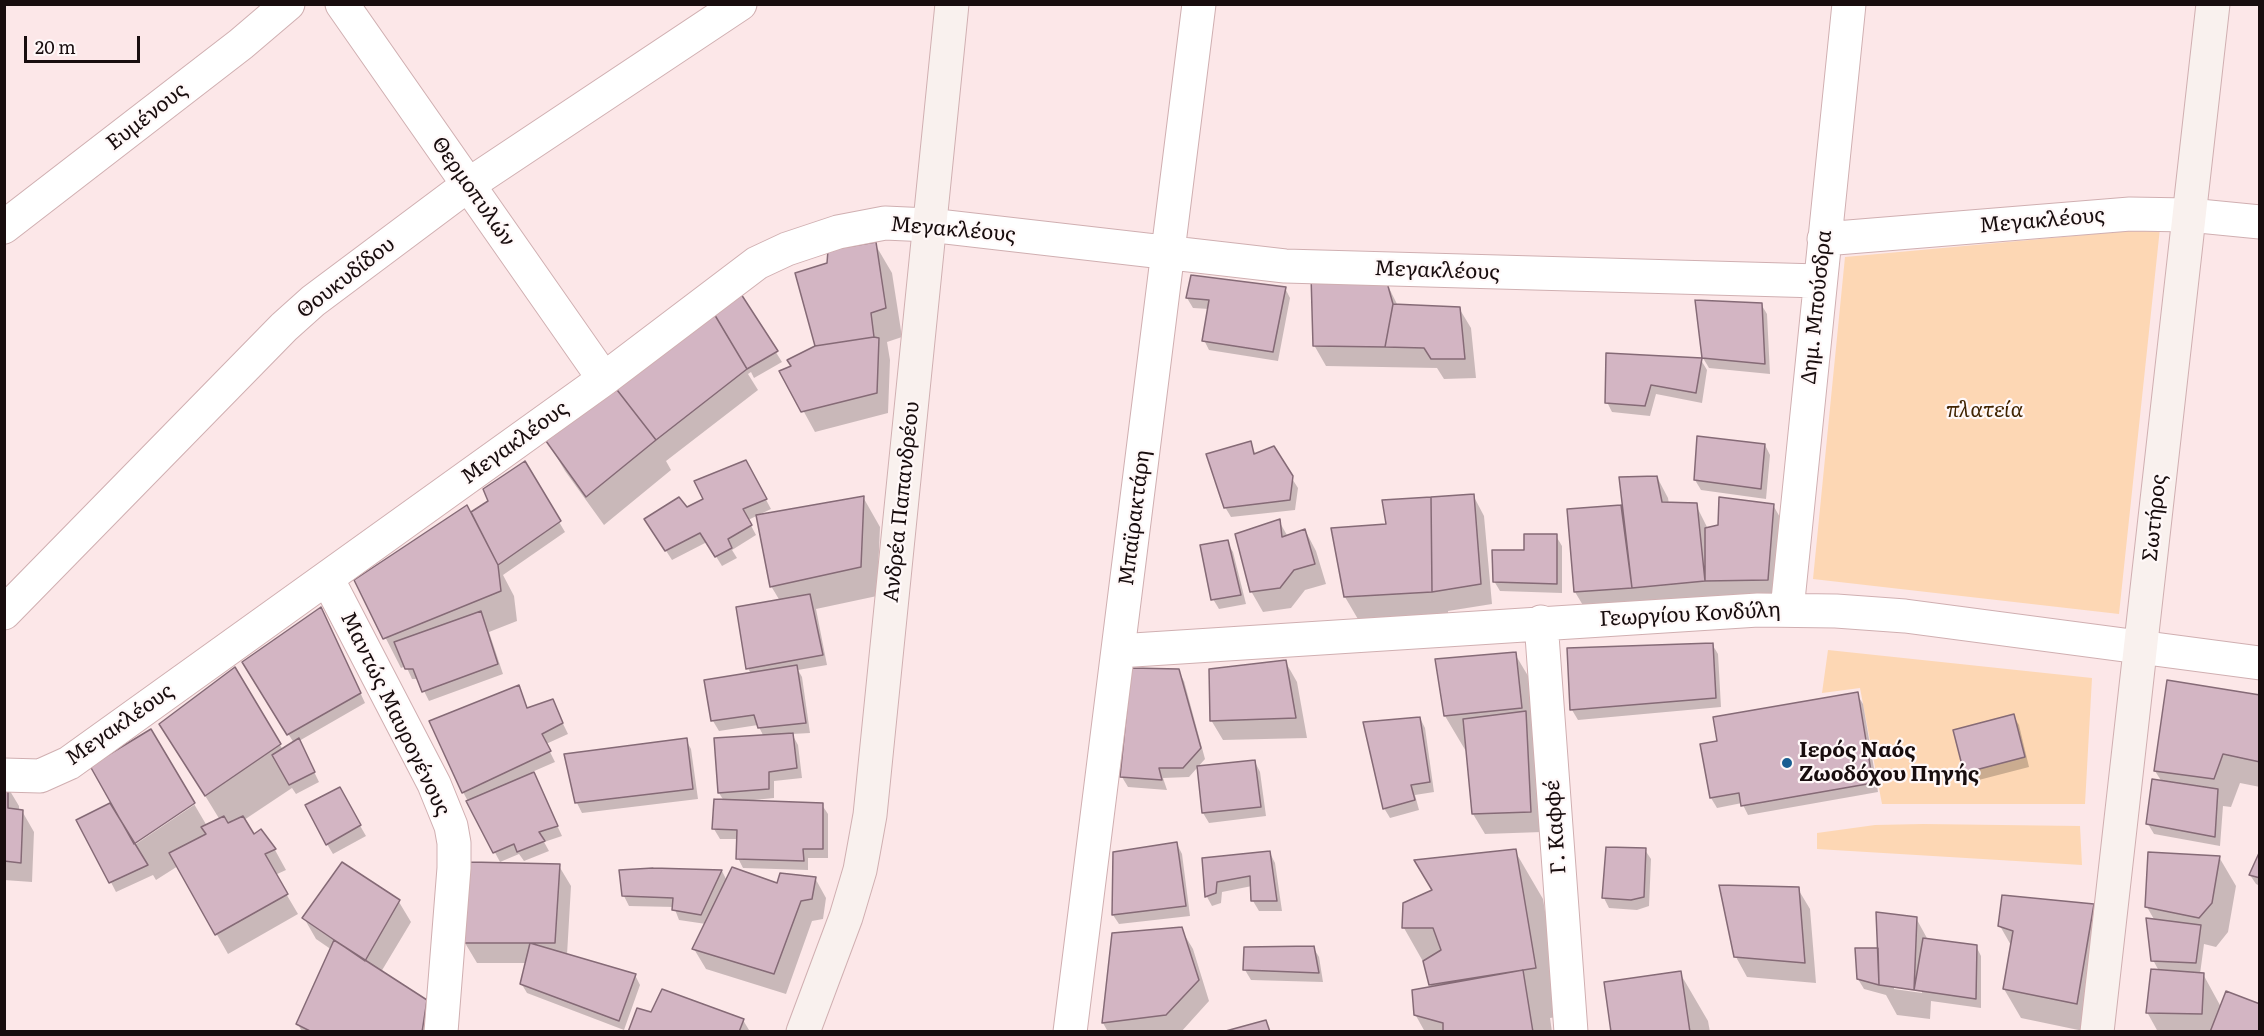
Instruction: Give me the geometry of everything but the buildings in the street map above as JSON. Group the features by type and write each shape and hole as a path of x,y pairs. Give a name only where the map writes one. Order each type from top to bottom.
{"main road":[{"name":"Ανδρέα Παπανδρέου","path":"803,1032 819,992 860,870 870,815 952,4"},
{"name":"Σωτήρος","path":"2097,1032 2213,4"}],"street":[{"name":"Ευμένους","path":"4,227 249,39 288,4"},
{"name":"Θερμοπυλών","path":"342,4 604,379"},
{"name":"Θουκυδίδου","path":"4,613 284,327 313,301 468,185 740,4"},
{"name":"Μπαϊρακτάρη","path":"1070,1032 1199,4"},
{"name":"Δημ. Μπούσδρα","path":"1787,610 1849,4"},
{"name":"Μεγακλέους","path":"1824,239 2130,214 2189,215 2259,222"},
{"name":"Μεγακλέους","path":"4,775 40,776 69,763 604,379 756,264 804,243 853,228 885,223 929,225 1286,266 1819,280"},
{"name":"Μαντώς Μαυρογένους","path":"327,578 434,784 451,826 454,868 441,1032"},
{"name":"Γεωργίου Κονδύλη","path":"1118,651 1541,622 1787,610 1905,616 2259,663"},
{"name":"Γ. Καφφέ","path":"1541,622 1571,1032"}],"green space":[{"name":"πλατεία","path":"2160,228 2119,614 1813,579 1845,257"},
{"path":"1828,650 2092,678 2085,804 1882,804 1860,688 1822,693"},
{"path":"1875,825 2080,826 2082,865 1817,849 1817,833"}],"place":[{"name":"Ιερός Ναός Ζωοδόχου Πηγής","path":"1787,763"}]}
